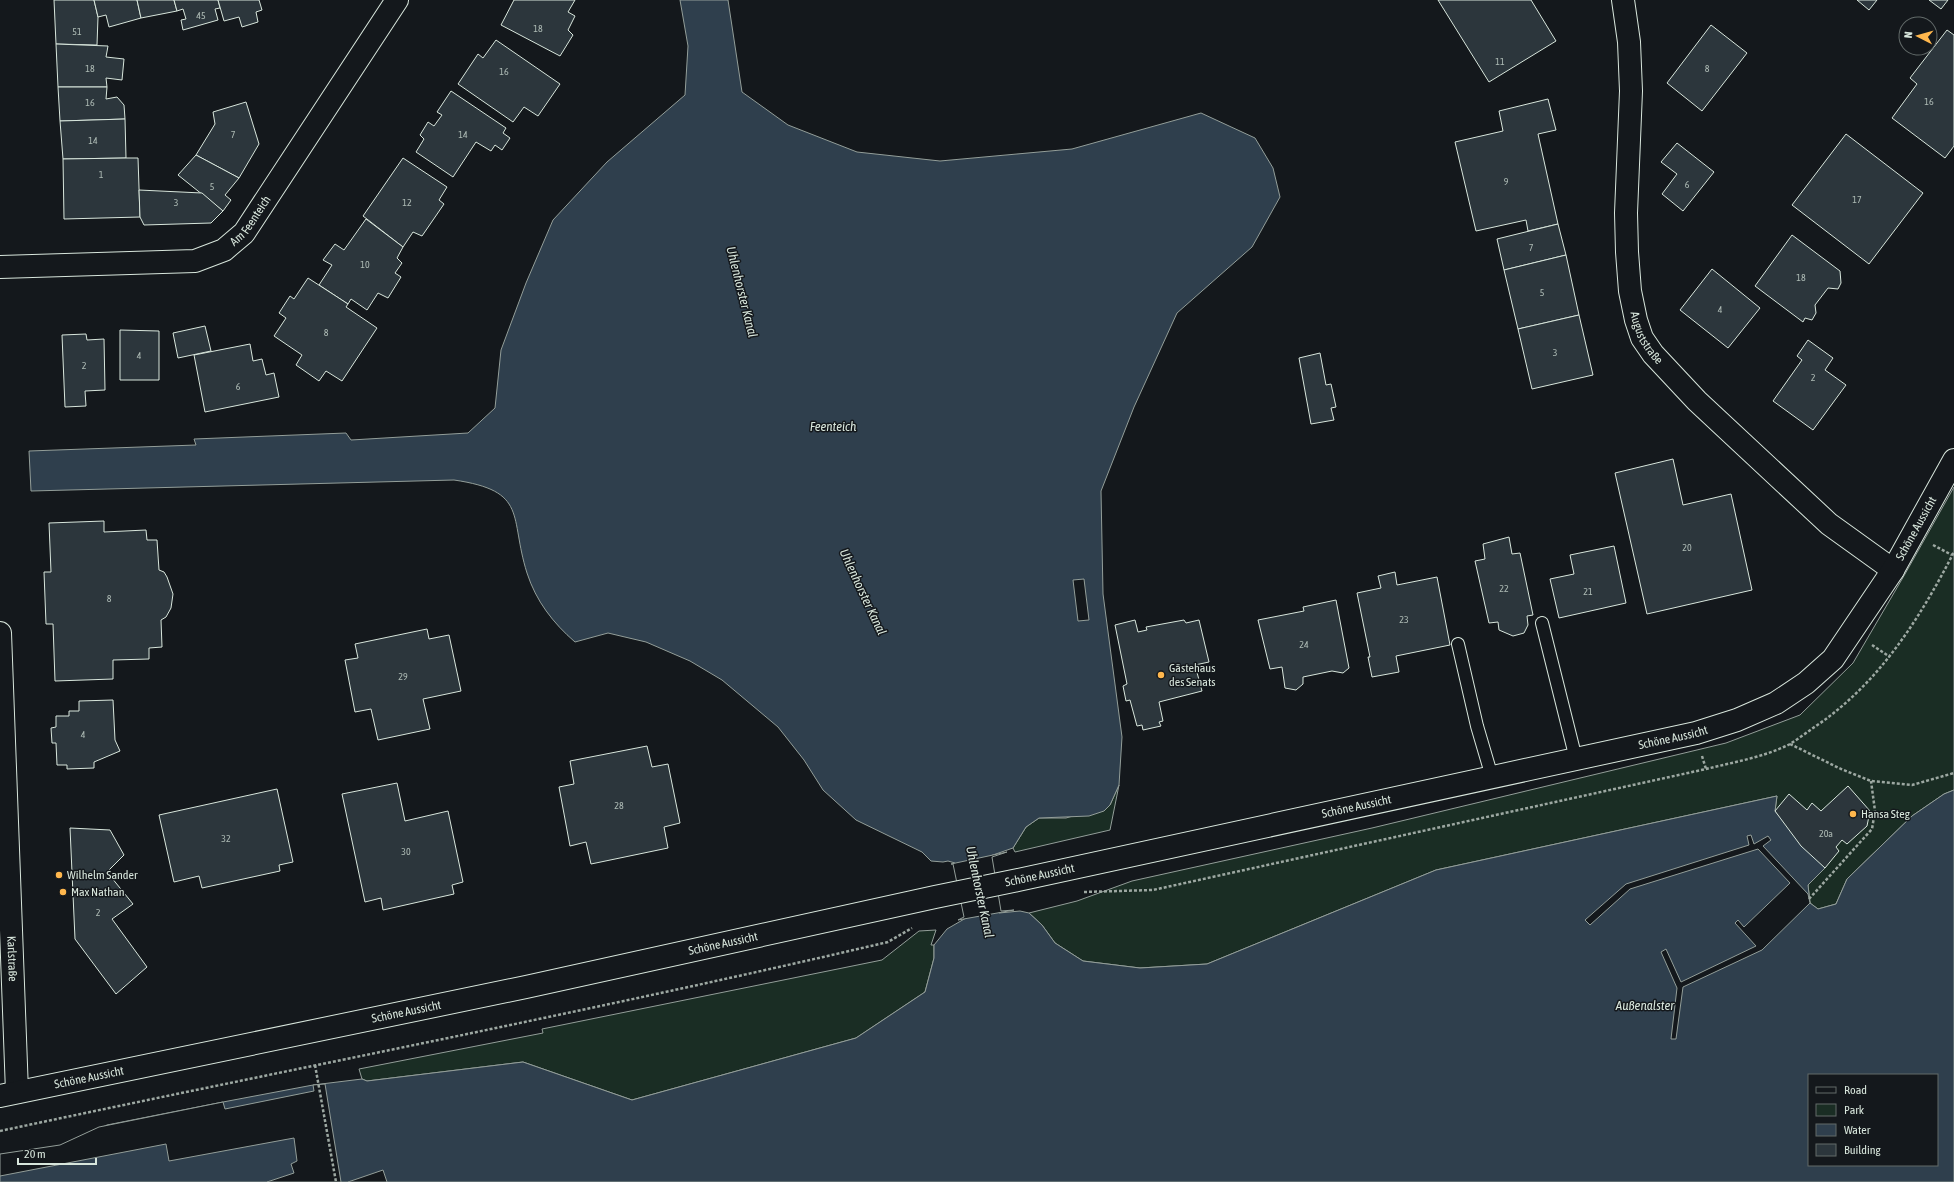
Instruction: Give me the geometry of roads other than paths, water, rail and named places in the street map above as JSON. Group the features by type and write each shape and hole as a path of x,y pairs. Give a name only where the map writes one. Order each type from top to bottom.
{"street":[{"name":"Am Feenteich","path":"0,267 195,261 224,250 244,233 397,0"},
{"name":"Auguststraße","path":"1623,0 1629,42 1631,92 1626,212 1627,252 1630,291 1636,320 1642,338 1652,354 1697,401 1829,524 1893,570"},
{"name":"Schöne Aussicht","path":"8,1094 526,987 1696,733 1737,720 1776,703 1806,683 1833,659 1893,570 1954,460"},
{"name":"Karlstraße","path":"0,633 8,1094"}],"lane":[{"path":"1542,623 1576,759"},
{"path":"1458,644 1477,726 1492,777"}],"water":[{"path":"680,0 728,0 742,92 788,125 857,152 940,161 1072,149 1201,113 1255,138 1273,168 1280,197 1252,247 1177,313 1134,407 1101,491 1103,594 1122,737 1119,785 1110,805 1104,811 1089,816 1039,818 1026,827 1013,848 990,856 999,913 1020,911 1029,913 1042,925 1055,943 1083,961 1140,968 1207,964 1436,870 1777,796 1775,811 1825,868 1808,885 1810,903 1818,909 1836,904 1847,879 1912,816 1944,794 1954,790 1954,1182 0,1182 0,1156 61,1147 107,1125 313,1085 362,1079 367,1081 523,1062 632,1100 856,1038 925,992 934,958 934,945 947,929 966,918 955,863 948,861 931,861 922,852 856,820 823,790 804,760 778,727 722,680 690,661 646,642 608,633 575,642 559,627 546,611 535,593 527,573 512,509 505,499 495,491 478,485 454,480 31,491 29,451 196,445 194,439 346,433 351,440 468,433 495,408 501,350 526,283 553,220 607,162 685,95 688,46"}],"place":[{"name":"Gästehaus des Senats","path":"1161,675"},
{"name":"Hansa Steg","path":"1853,814"},
{"name":"Wilhelm Sander","path":"59,875"},
{"name":"Max Nathan","path":"63,892"}],"water label":[{"name":"Uhlenhorster Kanal","path":"742,292"},
{"name":"Feenteich","path":"833,426"},
{"name":"Uhlenhorster Kanal","path":"863,592"},
{"name":"Uhlenhorster Kanal","path":"980,892"},
{"name":"Außenalster","path":"1645,1005"}]}
